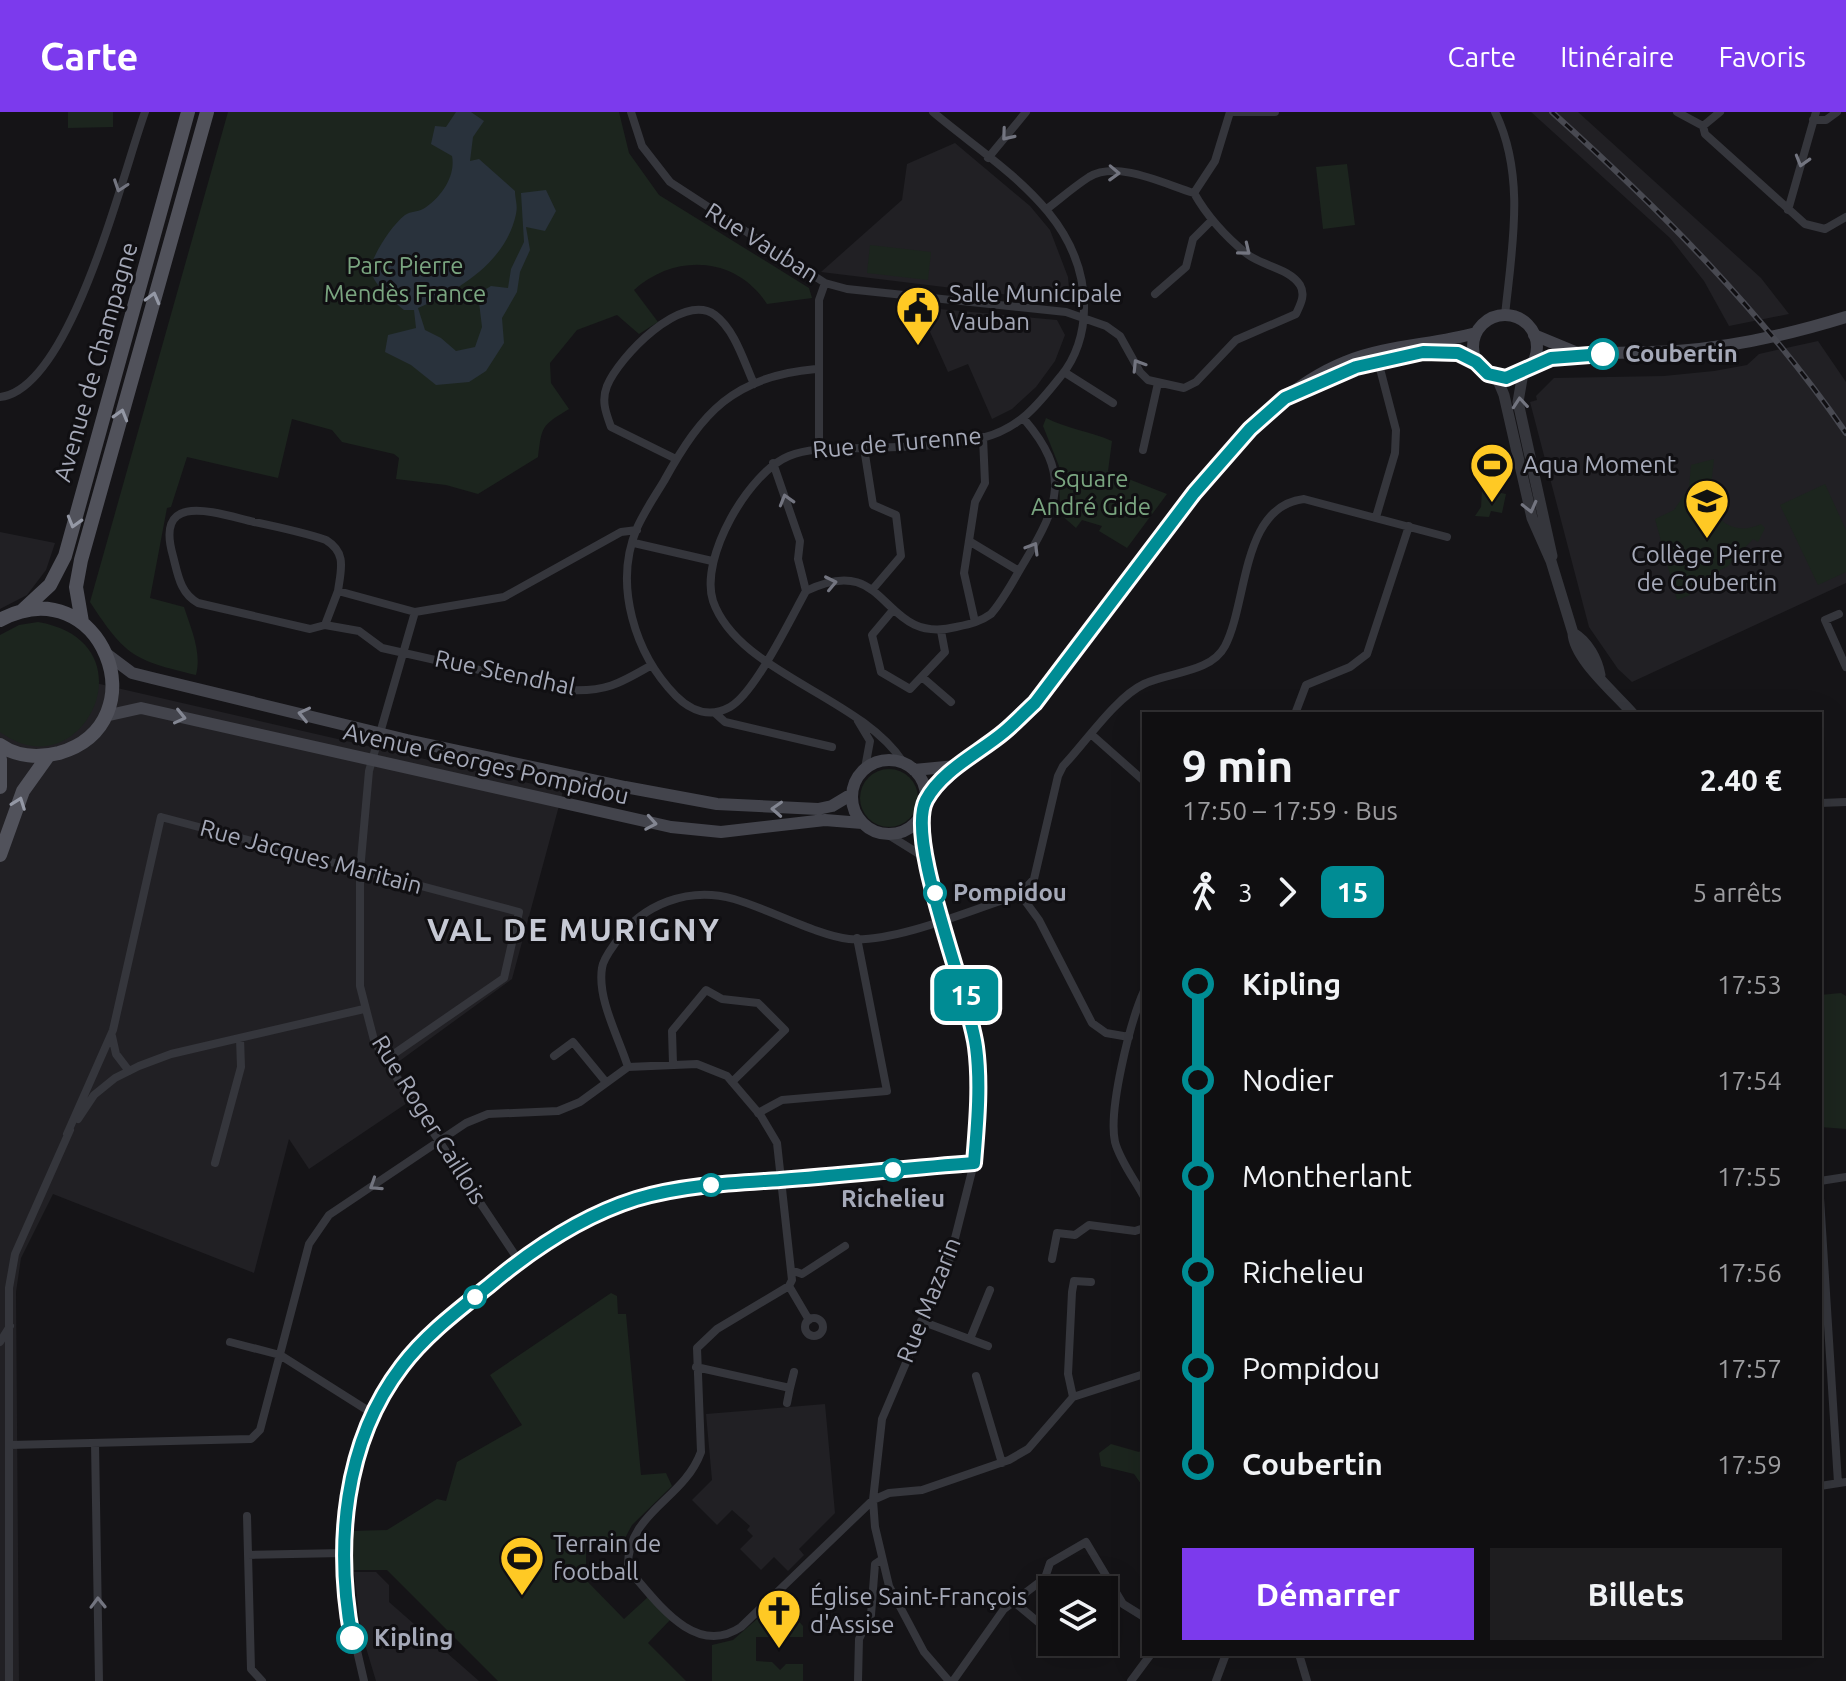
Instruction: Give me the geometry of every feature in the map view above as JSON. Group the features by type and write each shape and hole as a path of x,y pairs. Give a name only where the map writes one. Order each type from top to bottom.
{"main road":[{"name":"Avenue de Champagne","path":"23,610 50,585 65,556 188,112"},
{"name":"Avenue de Champagne","path":"82,622 76,587 81,560 207,112"},
{"path":"1476,362 1473,352 1476,333 1490,318 1505,315 1522,320 1534,335 1583,355"},
{"path":"1285,398 1378,361 1446,350 1476,362 1497,378 1551,358 1675,351 1765,339 1846,317"},
{"path":"956,766 908,766 883,760 865,768 852,794 856,815 862,823 887,834 899,833 920,818 926,800 956,766 1004,732 1035,703 1194,493 1250,429 1285,398 1313,377 1345,362 1376,352 1476,333"},
{"path":"1526,369 1536,351 1534,335"},
{"path":"0,620 23,610 43,609 63,613 82,622 97,636 108,655 113,675 112,696 105,716 90,736 71,749 48,756 26,756 0,745"},
{"name":"Avenue Georges Pompidou","path":"108,655 132,673 144,676 380,733 717,804 818,809 832,806 852,794"},
{"name":"Avenue Georges Pompidou","path":"105,716 141,708 671,827 721,832 825,820 862,823"},
{"path":"0,855 23,791 48,756"},
{"path":"0,759 0,787"},
{"path":"908,766 921,778 926,800"}],"street":[{"path":"0,397 21,392 32,384 78,311 145,112"},
{"name":"Rue Vauban","path":"631,112 642,146 670,182 825,283 847,289 1066,312 1120,336 1140,372 1158,383"},
{"name":"Rue de Turenne","path":"773,463 819,449 983,437 1024,419 1064,372 1079,344 1084,318 1083,281 1075,251 1048,208 933,112"},
{"path":"988,158 1026,112"},
{"path":"1194,193 1215,161 1231,112 1275,112"},
{"path":"1495,112 1509,146 1514,185 1505,315"},
{"path":"1677,112 1703,126 1705,134 1790,212 1819,229 1836,225 1846,217"},
{"path":"1703,126 1720,112"},
{"path":"1790,212 1814,116 1826,120 1837,112"},
{"path":"1048,208 1091,176 1106,171 1121,172 1194,193 1212,220 1249,255 1291,276 1301,287 1303,300 1296,314 1236,340 1196,382 1184,388 1158,383 1143,450"},
{"path":"1155,294 1186,267 1193,239 1212,220"},
{"path":"819,449 816,369 819,300 825,283"},
{"path":"676,459 611,427 604,407 606,387 646,336 689,310 712,313 727,325 754,384"},
{"path":"1376,517 1395,453 1396,430 1378,361"},
{"path":"816,369 784,372 754,384 703,419 676,459 637,530 629,563 630,612 650,666 684,704 699,712 715,713 744,695 806,591 852,579 872,590 893,610 923,631 941,631 975,622 991,614 1050,519 1054,498 1054,469 1048,450 1024,419"},
{"path":"1526,369 1518,402 1554,551 1551,561"},
{"path":"1064,372 1113,403"},
{"path":"1497,378 1504,395 1532,518 1551,561 1573,633 1582,638 1598,663 1600,675 1631,712"},
{"path":"975,622 964,573 975,502 985,483 983,437"},
{"path":"864,448 873,505 896,515 901,556 872,590"},
{"path":"806,591 798,559 800,541 773,463 752,483 712,561 712,599 725,627 767,660 882,736 908,766"},
{"path":"628,1067 602,987 602,966 621,934 640,915 670,900 699,894 731,898 848,939 880,938 1020,894 1034,879 1058,776 1129,694 1144,684 1202,665 1225,646 1259,533 1269,516 1281,505 1304,499 1447,537"},
{"name":"Rue Stendhal","path":"338,591 343,558 336,546 326,540 197,509 175,517 170,525 167,536 188,598 310,629 325,625 359,631 382,648 568,690 595,691 615,686 650,666"},
{"path":"1296,712 1306,685 1351,666 1367,654 1409,526"},
{"path":"325,625 338,591 415,612 504,597 621,532 637,530"},
{"path":"969,541 1019,571"},
{"path":"634,543 712,561"},
{"path":"893,610 872,635 881,672 910,689 945,652 941,631"},
{"name":"Rue Roger Caillois","path":"415,612 373,760 360,871 360,986 364,1009 385,1060 519,1261"},
{"path":"1839,614 1825,620 1846,667"},
{"path":"922,677 951,702"},
{"path":"715,713 725,722 832,747"},
{"path":"855,717 870,741 865,768"},
{"path":"1092,735 1142,779"},
{"path":"1822,803 1846,802"},
{"name":"Rue Jacques Maritain","path":"67,1134 112,1035 161,817 519,912 504,978 385,1060"},
{"name":"Rue Mazarin","path":"920,818 924,857 967,999 977,1049 978,1120 974,1163 949,1262 921,1321 882,1419 873,1500 881,1560 906,1623 951,1681"},
{"path":"887,834 924,857"},
{"path":"1020,894 1039,920 1092,1023 1106,1033 1129,1037"},
{"path":"758,1113 782,1100 887,1091 857,938"},
{"path":"673,1064 672,1031 706,990 722,999 758,1003 785,1030 732,1082"},
{"path":"1142,997 1129,1037 1113,1124 1116,1145 1142,1193"},
{"path":"9,1681 12,1324 9,1288 15,1254 67,1134 94,1095 129,1071 171,1054 364,1009"},
{"path":"112,1035 116,1054 129,1071"},
{"path":"215,1163 241,1067 240,1038"},
{"path":"554,1056 573,1042 605,1081"},
{"path":"101,1059 102,1076 108,1083"},
{"path":"10,1445 251,1439 260,1430 309,1244 329,1215 466,1123 488,1114 558,1111 580,1102 628,1067 697,1064 727,1076 758,1113 777,1143 791,1270 789,1286 809,1320"},
{"path":"364,1681 343,1590 343,1553 352,1482 375,1415 402,1366 443,1323 519,1261 576,1224 634,1200 709,1185 974,1163"},
{"path":"1822,1181 1846,1177"},
{"path":"1822,1224 1842,1483 1822,1486"},
{"path":"1052,1259 1057,1233 1075,1235 1089,1225 1135,1231 1142,1229"},
{"path":"791,1270 802,1274 845,1246"},
{"path":"1073,1397 1068,1374 1072,1292 1074,1281 1091,1282"},
{"path":"789,1286 717,1329 697,1348 701,1452 696,1467 637,1528 628,1547 628,1569 688,1631 703,1637 726,1637 741,1627 873,1500 889,1493 922,1490 1002,1463 1028,1449 1073,1397 1142,1375"},
{"path":"970,1339 990,1290"},
{"path":"921,1321 988,1346"},
{"path":"0,1342 12,1324"},
{"path":"230,1342 280,1355 375,1415"},
{"path":"696,1367 790,1388"},
{"path":"787,1403 794,1372"},
{"path":"976,1376 1002,1463"},
{"path":"95,1443 99,1681"},
{"path":"247,1516 251,1669 262,1681"},
{"path":"951,1681 1004,1609 1045,1578 1050,1563 1086,1542 1123,1604 1142,1616"},
{"path":"248,1555 343,1553"},
{"path":"858,1681 859,1639 871,1615 875,1564 881,1560"},
{"path":"1013,1601 1038,1622"},
{"path":"1131,1681 1150,1656"},
{"path":"1216,1681 1225,1656"},
{"path":"1300,1656 1307,1681"}],"shaded area":[{"path":"456,112 471,112 484,121 473,137 470,161 479,159 515,191 517,211 502,246 479,272 418,308 425,330 456,351 475,347 482,327 478,294 491,286 508,288 511,269 524,242 521,193 546,190 556,211 545,231 526,227 530,250 520,272 517,292 502,318 504,343 486,371 469,382 436,385 411,365 385,352 388,335 416,328 414,310 404,310 388,296 370,268 384,240 400,220 430,204 446,186 452,171 452,156 431,144 435,126 446,127"},
{"path":"1531,112 1578,112 1761,278 1789,314 1729,326 1704,281 1670,238"},
{"path":"955,143 1030,206 1050,230 1068,277 1069,289 1059,301 821,272 902,200 907,164"},
{"path":"928,308 1057,320 1065,335 1055,361 1036,387 1012,409 992,419 968,364 948,372 922,314"},
{"name":"Collège Pierre de Coubertin","path":"1818,341 1846,382 1846,583 1632,682 1618,669 1589,627 1530,402 1537,400 1536,396 1554,378 1664,376 1714,371 1747,365 1759,354"},
{"path":"0,532 55,543 46,570 27,595 0,609"},
{"path":"0,661 563,791 512,979 394,1065 416,1097 309,1169 289,1139 254,1273 53,1194 21,1258 16,1292 19,1681 0,1681"},
{"path":"825,1404 835,1513 799,1549 804,1555 788,1571 774,1557 761,1570 740,1549 753,1536 747,1530 750,1526 732,1510 717,1525 692,1500 712,1480 706,1414"},
{"path":"354,1572 376,1572 389,1585 389,1602 479,1681 376,1681 361,1631"}],"green space":[{"path":"68,112 113,112 113,127 68,128"},
{"name":"Parc Pierre Mendès France","path":"228,112 619,112 629,153 659,195 809,288 812,298 767,304 739,276 704,265 668,270 650,278 634,290 658,322 639,334 617,315 577,330 550,363 551,383 569,409 544,428 538,457 478,494 446,485 396,479 399,458 394,454 342,442 332,430 292,419 278,478 187,457 171,507 167,508 150,598 184,607 198,658 196,675 158,665 133,654 123,645 90,602"},
{"path":"1347,164 1355,225 1323,229 1316,167"},
{"path":"870,245 931,252 928,280 867,273"},
{"name":"Square André Gide","path":"1046,418 1112,441 1108,471 1167,494 1127,548 1099,531 1102,526 1082,520 1076,528 1060,514 1059,466 1043,426"},
{"path":"1714,459 1710,495 1689,487 1691,465"},
{"path":"1825,484 1846,530 1846,572 1818,585 1780,505"},
{"name":"Aqua Moment","path":"1482,489 1506,494 1502,513 1491,511 1489,517 1475,516 1481,507"},
{"path":"1687,491 1712,500 1718,516 1729,526 1744,528 1761,524 1765,528 1758,542 1753,539 1728,566 1688,588 1690,595 1677,600 1655,519 1674,510"},
{"path":"38,622 73,635 93,656 99,682 94,707 79,729 57,743 30,746 0,732 0,635 19,625"},
{"path":"889,769 910,777 918,798 910,819 889,827 868,819 860,798 868,777"},
{"path":"1841,993 1846,996 1846,1129 1822,1127 1822,995"},
{"path":"611,1293 617,1296 618,1314 626,1314 641,1475 666,1473 672,1486 632,1525 624,1540 586,1540 586,1580 624,1619 648,1597 670,1620 648,1643 686,1681 498,1681 387,1570 349,1570 351,1531 387,1530 437,1499 446,1501 457,1462 522,1425 490,1375"},
{"path":"1111,1444 1139,1452 1142,1450 1142,1485 1134,1474 1101,1466 1099,1453"},
{"path":"779,1600 803,1626 803,1637 785,1637 778,1631 771,1637 756,1637 756,1661 772,1662 780,1670 786,1664 803,1664 803,1681 712,1681 712,1645 733,1640"}],"railway":[{"path":"1552,112 1709,264 1780,346 1846,433"}],"bus line":[{"name":"15","path":"352,1638 343,1590 344,1528 354,1472 380,1402 402,1366 443,1323 519,1261 576,1224 644,1197 709,1185 974,1163 978,1120 977,1049 967,999 924,857 920,818 926,800 956,766 1004,732 1035,703 1062,672 1194,493 1250,429 1285,398 1356,367 1402,355 1446,350 1476,362 1488,374 1506,378 1515,377 1530,366 1551,358 1603,354"}],"place":[{"name":"Salle Municipale Vauban","path":"918,347"},
{"name":"Coubertin","path":"1603,354"},
{"name":"Aqua Moment","path":"1492,504"},
{"name":"Collège Pierre de Coubertin","path":"1707,540"},
{"name":"Pompidou","path":"935,893"},
{"name":"Richelieu","path":"893,1170"},
{"name":"Terrain de football","path":"522,1597"},
{"name":"Kipling","path":"352,1638"},
{"name":"Église Saint-François d'Assise","path":"779,1650"}],"district":[{"name":"VAL DE MURIGNY","path":"574,930"}]}
